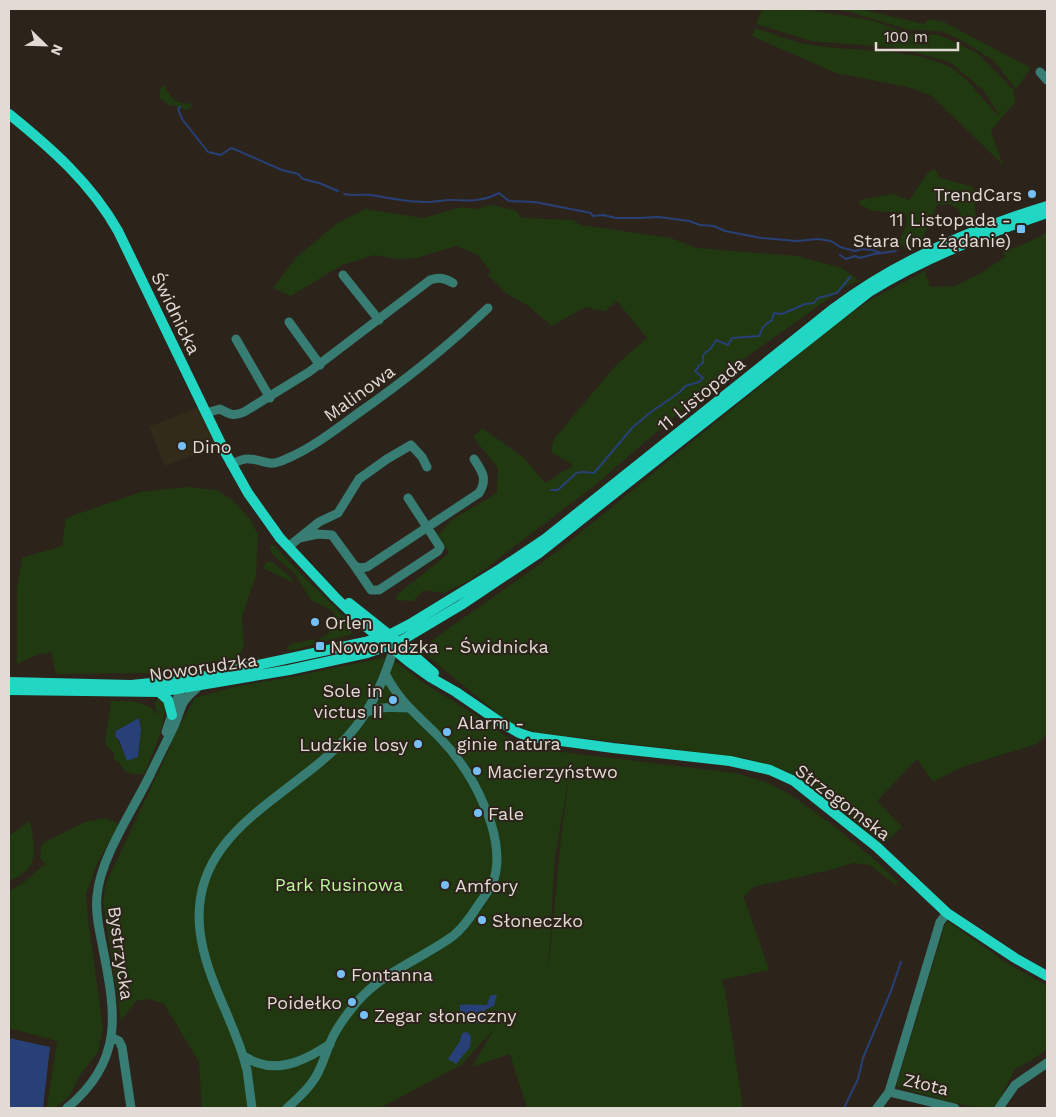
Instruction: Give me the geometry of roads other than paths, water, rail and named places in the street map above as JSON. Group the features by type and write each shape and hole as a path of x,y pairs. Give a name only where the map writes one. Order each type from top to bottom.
{"main road":[{"name":"Świdnicka","path":"9,114 79,176 107,211 130,254 231,464 257,507 288,547 316,578 362,623 385,636"},
{"name":"11 Listopada","path":"385,636 451,600 500,570 545,539 833,309 866,285 907,262 959,238 1004,220 1047,206"},
{"name":"11 Listopada","path":"394,644 413,635 461,606 553,543 869,292 918,265 987,235 1047,213"},
{"name":"Świdnicka","path":"316,578 394,644"},
{"path":"357,644 361,634 362,623"},
{"path":"410,652 413,635"},
{"name":"Noworudzka","path":"9,690 159,692 385,636"},
{"name":"Noworudzka","path":"9,682 131,685 172,680 196,682 326,662 394,644"},
{"name":"Strzegomska","path":"394,644 410,652 446,685"},
{"name":"Strzegomska","path":"394,644 422,672 446,685 519,733 531,737 621,749 730,761 770,770 794,781 877,847 947,913 1007,953 1047,976"},
{"path":"159,692 168,700 172,715"}],"street":[{"path":"1040,72 1047,80"},
{"path":"343,275 379,320"},
{"path":"206,413 220,409 231,416 236,416 270,398 320,364 430,280 437,278 446,279 453,283"},
{"name":"Malinowa","path":"231,464 249,458 266,464 276,463 296,454 329,434 408,377 456,339 488,308"},
{"path":"289,322 320,364"},
{"path":"236,339 270,398"},
{"path":"288,547 319,522 338,513 359,479 403,449 411,445 422,457 427,467"},
{"path":"354,566 359,568 367,567 479,493 484,482 484,476 474,459"},
{"path":"299,538 318,534 332,535 371,590 379,590 440,548 408,498"},
{"path":"252,1108 244,1056 204,955 198,909 204,877 218,855 244,822 331,753 348,736 364,714 386,673 390,657"},
{"path":"287,1108 314,1080 336,1030 350,1011 369,990 401,966 454,936 466,924 492,882 497,866 493,832 477,790 461,764 442,740 396,693 386,673"},
{"path":"172,680 181,688 184,701"},
{"name":"Bystrzycka","path":"67,1108 90,1086 100,1071 108,1052 111,1037 112,1006 96,898 100,878 109,854 184,701 196,682"},
{"name":"Bystrzycka","path":"165,742 165,735 181,688"},
{"path":"364,714 371,710 382,708 410,708"},
{"path":"878,1108 889,1092 940,922 947,913"},
{"path":"111,1037 119,1041 122,1047 131,1108"},
{"path":"244,1056 259,1064 288,1064 301,1061 330,1044"},
{"path":"999,1108 1015,1085 1047,1063"},
{"name":"Złota","path":"889,1092 955,1108"}],"water":[{"path":"139,718 141,729 138,757 127,761 119,740 115,736 116,731"},
{"path":"497,994 494,1006 485,1010 485,1020 479,1023 464,1022 460,1014 460,1005 487,1005 490,996"},
{"path":"467,1032 471,1036 470,1047 456,1064 448,1059 460,1041 462,1033"},
{"path":"9,1038 50,1047 43,1108 9,1108"}],"waterway":[{"path":"180,107 178,109 182,119 208,152 221,155 231,148 282,170 298,174 303,179 338,191"},
{"path":"344,194 371,195 404,201 428,202 477,200 499,193 509,201 535,202 591,213 593,216 603,215 616,218 659,217 714,226 725,231 761,238 797,241 818,239 831,241 840,247 855,251 862,249 881,253"},
{"path":"840,255 846,259 855,256 860,258 896,251"},
{"path":"551,490 558,490 576,473 594,473 633,427 680,392 685,386 699,382 703,378 695,371 703,363 703,355 716,340 728,345 732,338 759,336 763,327 772,320 774,313 782,314 805,304 814,303 818,298 837,293 850,277"},
{"path":"844,1108 858,1079 863,1058 901,962"}],"place":[{"name":"TrendCars","path":"1032,194"},
{"name":"11 Listopada - Stara (na żądanie)","path":"1021,229"},
{"name":"Dino","path":"182,446"},
{"name":"Orlen","path":"315,622"},
{"name":"Noworudzka - Świdnicka","path":"320,646"},
{"name":"Sole in victus II","path":"393,700"},
{"name":"Alarm - ginie natura","path":"447,732"},
{"name":"Ludzkie losy","path":"418,744"},
{"name":"Macierzyństwo","path":"477,771"},
{"name":"Fale","path":"478,813"},
{"name":"Amfory","path":"445,885"},
{"name":"Słoneczko","path":"482,920"},
{"name":"Fontanna","path":"341,974"},
{"name":"Poidełko","path":"352,1002"},
{"name":"Zegar słoneczny","path":"364,1015"}],"park label":[{"name":"Park Rusinowa","path":"339,884"}]}
